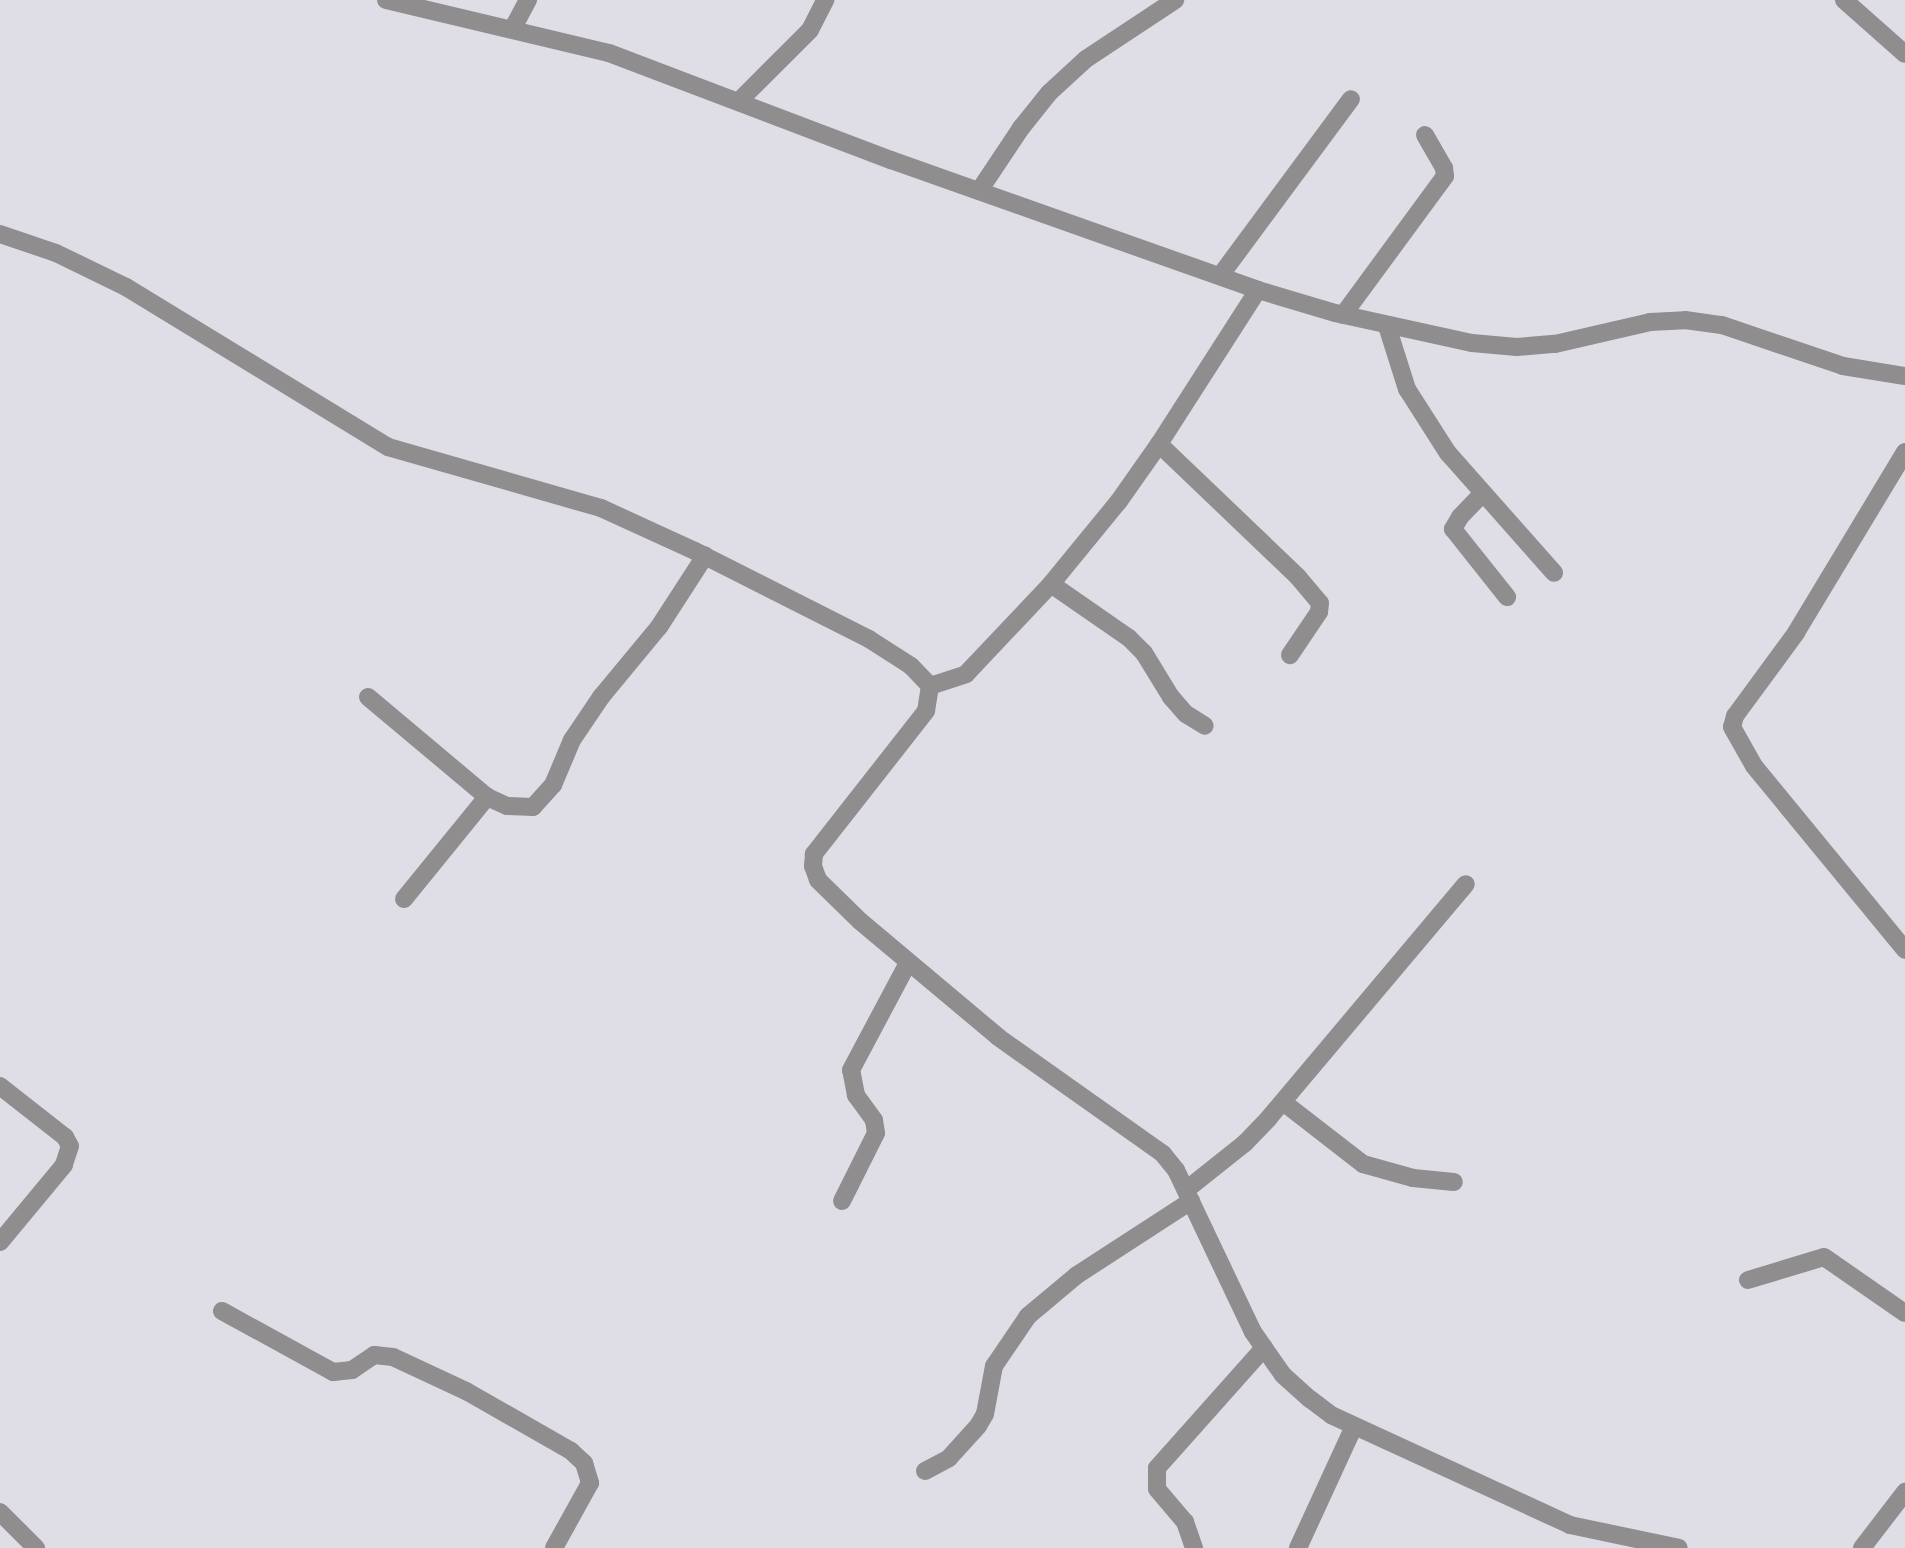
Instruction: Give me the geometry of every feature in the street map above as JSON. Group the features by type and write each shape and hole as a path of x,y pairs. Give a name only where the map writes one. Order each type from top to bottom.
{"street":[{"path":"386,0 513,28 621,57 979,191 1258,290 1387,326 1472,343 1517,347 1555,344 1650,322 1685,320 1722,325 1843,366 1905,376"},
{"path":"513,28 528,0"},
{"path":"739,101 810,30 825,0"},
{"path":"979,191 1021,128 1049,93 1086,59 1175,0"},
{"path":"1844,0 1905,54"},
{"path":"1220,276 1351,99"},
{"path":"1343,315 1445,176 1444,168 1425,135"},
{"path":"0,234 56,253 126,287 388,447 436,464 601,508 705,556 869,639 911,666 930,686"},
{"path":"930,686 966,674 1051,584 1119,501 1258,290"},
{"path":"1387,326 1407,389 1448,453 1554,573"},
{"path":"1159,444 1298,577 1320,603 1319,612 1290,655"},
{"path":"1905,452 1796,633 1735,716 1732,727 1754,766 1905,950"},
{"path":"1483,493 1453,529 1507,597"},
{"path":"368,697 487,797 520,809 543,800 579,729 659,627 705,556"},
{"path":"1051,584 1129,638 1144,653 1160,683 1179,705 1205,726"},
{"path":"930,686 926,711 814,854 813,866 818,880 908,963 998,1037 1152,1145 1176,1170 1226,1281 1264,1348 1283,1375 1310,1399 1331,1415 1570,1525 1679,1548"},
{"path":"404,899 487,797"},
{"path":"925,1471 949,1458 978,1426 985,1414 994,1366 1028,1316 1077,1275 1188,1195 1245,1143 1466,884"},
{"path":"842,1201 876,1133 874,1120 856,1095 851,1070 908,963"},
{"path":"0,1086 65,1137 70,1146 64,1165 0,1242"},
{"path":"1283,1102 1363,1164 1413,1178 1454,1182"},
{"path":"1748,1280 1824,1257 1905,1313"},
{"path":"222,1311 333,1372 352,1370 374,1355 393,1357 466,1391 571,1451 584,1463 590,1483 554,1548"},
{"path":"1194,1548 1189,1529 1157,1489 1157,1468 1264,1348"},
{"path":"1298,1548 1354,1426"},
{"path":"1862,1548 1905,1492"},
{"path":"0,1512 36,1548"}]}
